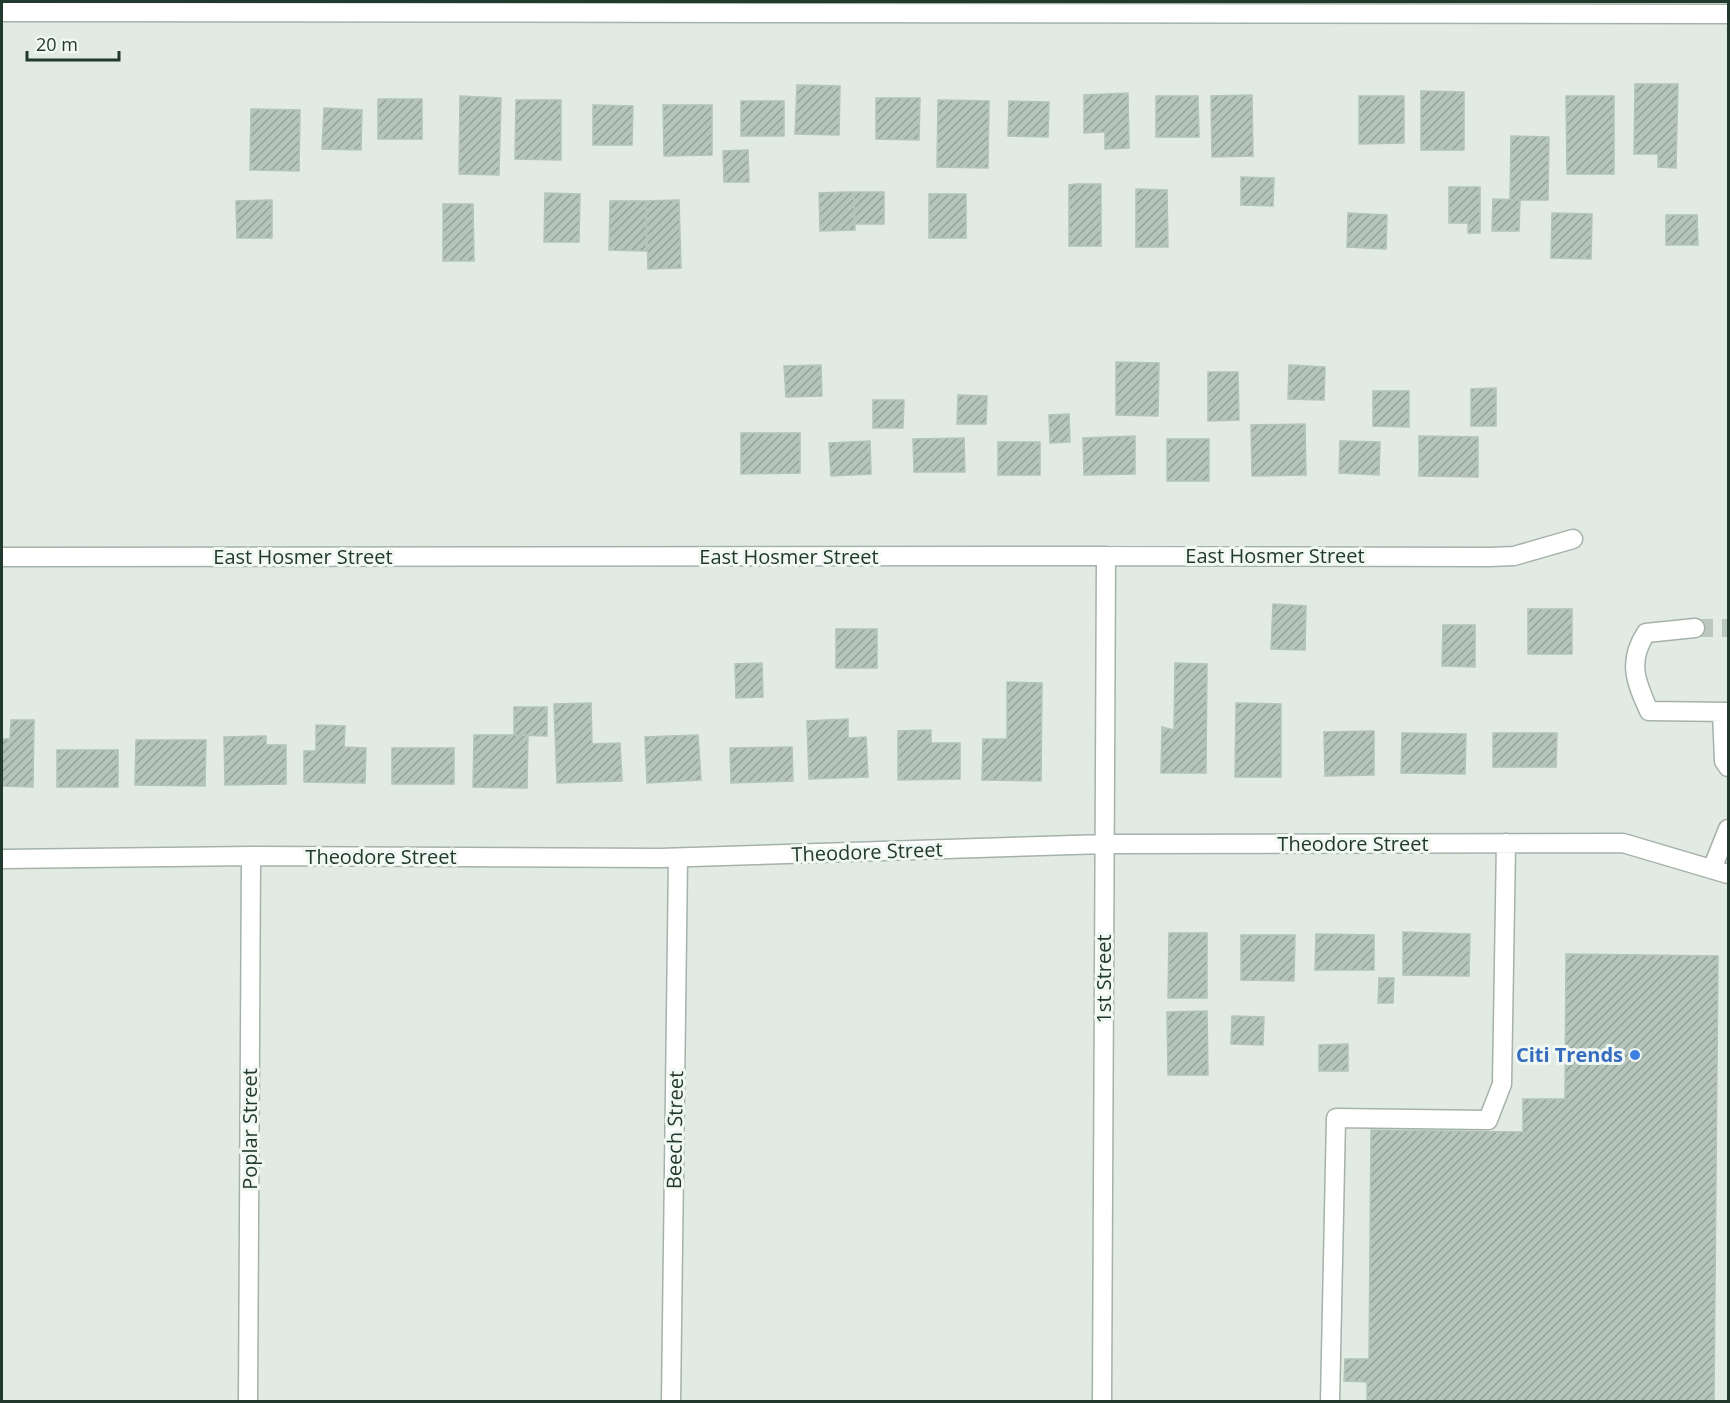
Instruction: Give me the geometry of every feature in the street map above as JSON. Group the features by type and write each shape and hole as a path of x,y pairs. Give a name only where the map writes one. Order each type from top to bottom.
{"street":[{"path":"2,12 1728,14"},
{"name":"East Hosmer Street","path":"2,558 1490,557 1514,556 1573,538"},
{"name":"1st Street","path":"1102,1401 1106,556"},
{"path":"1695,628 1646,633 1636,648 1636,681 1649,711 1725,712 1724,761 1728,767"},
{"path":"1720,872 1728,829"},
{"path":"1330,1401 1336,1118 1488,1120 1502,1084 1506,843"},
{"name":"Theodore Street","path":"2,859 251,856 678,858 1105,844 1623,843 1720,872"},
{"name":"Poplar Street","path":"248,1401 251,856"},
{"name":"Beech Street","path":"671,1401 678,858"}],"building":[{"path":"1635,84 1678,84 1676,168 1658,167 1658,154 1634,154"},
{"path":"797,85 840,86 839,135 795,134"},
{"path":"1421,91 1464,92 1464,150 1421,150"},
{"path":"1128,93 1129,148 1105,149 1105,132 1084,133 1084,95"},
{"path":"1252,95 1253,156 1212,157 1211,96"},
{"path":"460,96 501,98 499,175 459,174"},
{"path":"1156,96 1198,96 1199,137 1156,137"},
{"path":"1359,96 1404,96 1404,143 1359,144"},
{"path":"1566,96 1614,96 1614,174 1567,174"},
{"path":"876,98 920,98 919,140 876,139"},
{"path":"378,99 422,99 422,139 378,139"},
{"path":"516,100 561,100 561,160 515,159"},
{"path":"938,100 989,101 988,168 937,167"},
{"path":"741,101 784,101 784,136 741,136"},
{"path":"1009,101 1049,102 1048,137 1008,136"},
{"path":"593,105 633,106 632,145 593,145"},
{"path":"663,105 712,105 712,155 664,156"},
{"path":"324,108 362,110 361,150 322,149"},
{"path":"251,109 300,110 299,171 250,170"},
{"path":"1511,136 1549,137 1548,200 1510,200"},
{"path":"748,150 749,182 724,182 723,151"},
{"path":"1241,177 1274,178 1273,206 1241,205"},
{"path":"1101,184 1101,246 1069,246 1069,185"},
{"path":"1449,187 1480,187 1480,233 1468,233 1468,223 1449,223"},
{"path":"1136,189 1167,190 1168,247 1136,247"},
{"path":"854,192 855,230 820,231 819,193"},
{"path":"854,192 884,192 884,224 854,224"},
{"path":"545,193 580,194 579,242 544,242"},
{"path":"929,194 966,194 966,238 929,238"},
{"path":"1493,199 1520,200 1519,231 1492,231"},
{"path":"272,200 272,238 237,238 236,201"},
{"path":"679,200 681,268 648,269 646,201"},
{"path":"610,201 646,201 646,251 609,250"},
{"path":"443,204 473,204 474,261 443,261"},
{"path":"1348,213 1387,215 1386,249 1347,247"},
{"path":"1552,213 1592,214 1591,259 1551,258"},
{"path":"1666,215 1697,215 1698,245 1666,245"},
{"path":"1116,362 1159,363 1158,416 1116,415"},
{"path":"821,365 822,396 786,397 784,366"},
{"path":"1289,365 1325,367 1324,400 1288,399"},
{"path":"1208,372 1238,372 1239,420 1208,421"},
{"path":"1496,388 1496,426 1471,426 1471,389"},
{"path":"1373,391 1409,391 1409,427 1373,426"},
{"path":"958,395 987,396 986,424 957,424"},
{"path":"873,400 904,400 903,428 873,428"},
{"path":"1069,414 1070,442 1050,443 1049,415"},
{"path":"1305,424 1306,475 1252,476 1251,425"},
{"path":"741,433 800,433 800,473 741,474"},
{"path":"1135,436 1135,474 1084,475 1083,438"},
{"path":"1419,436 1478,437 1478,477 1419,476"},
{"path":"964,438 965,472 914,472 913,439"},
{"path":"1167,439 1209,439 1209,481 1167,481"},
{"path":"870,441 871,474 831,476 829,443"},
{"path":"1340,441 1380,442 1379,475 1339,473"},
{"path":"998,442 1040,442 1040,475 998,475"},
{"path":"1273,604 1306,606 1305,650 1271,649"},
{"path":"1528,609 1572,609 1572,654 1528,654"},
{"path":"1443,625 1475,625 1475,667 1442,666"},
{"path":"836,629 877,629 877,668 836,668"},
{"path":"762,663 763,697 736,698 735,664"},
{"path":"1175,663 1207,664 1206,773 1161,773 1162,727 1174,730"},
{"path":"1007,682 1042,683 1041,781 982,780 983,739 1007,739"},
{"path":"591,703 592,744 620,743 622,781 557,783 554,704"},
{"path":"1236,703 1281,704 1281,777 1235,777"},
{"path":"514,707 547,707 547,736 514,735"},
{"path":"848,719 848,738 866,737 868,777 809,779 807,721"},
{"path":"11,720 34,720 33,787 2,786 2,739 10,739"},
{"path":"316,725 345,726 344,747 366,748 365,783 304,782 304,751 316,751"},
{"path":"931,730 931,743 960,743 960,779 898,780 898,731"},
{"path":"1374,731 1374,775 1325,776 1324,732"},
{"path":"1402,733 1466,734 1465,774 1401,773"},
{"path":"1493,733 1557,733 1556,767 1493,767"},
{"path":"474,735 528,735 527,788 473,787"},
{"path":"698,735 701,780 647,783 645,737"},
{"path":"266,736 266,745 286,745 286,784 225,785 224,737"},
{"path":"136,740 206,740 205,786 135,785"},
{"path":"792,747 793,781 731,783 730,748"},
{"path":"392,748 454,748 454,784 392,784"},
{"path":"57,750 118,750 118,787 57,787"},
{"path":"1403,932 1470,934 1469,976 1403,975"},
{"path":"1169,933 1207,933 1207,998 1168,998"},
{"path":"1316,934 1374,935 1374,970 1315,970"},
{"path":"1241,935 1295,935 1294,981 1241,980"},
{"path":"1566,954 1718,956 1714,1402 1367,1402 1367,1382 1344,1381 1345,1359 1369,1359 1371,1130 1523,1132 1523,1099 1565,1099"},
{"path":"1379,978 1394,978 1393,1003 1378,1003"},
{"path":"1207,1011 1208,1075 1168,1075 1167,1012"},
{"path":"1232,1016 1264,1017 1263,1045 1231,1044"},
{"path":"1348,1044 1348,1071 1319,1071 1319,1045"}],"tunnel":[{"path":"1695,628 1728,628"}],"place":[{"name":"Citi Trends","path":"1635,1055"}]}
